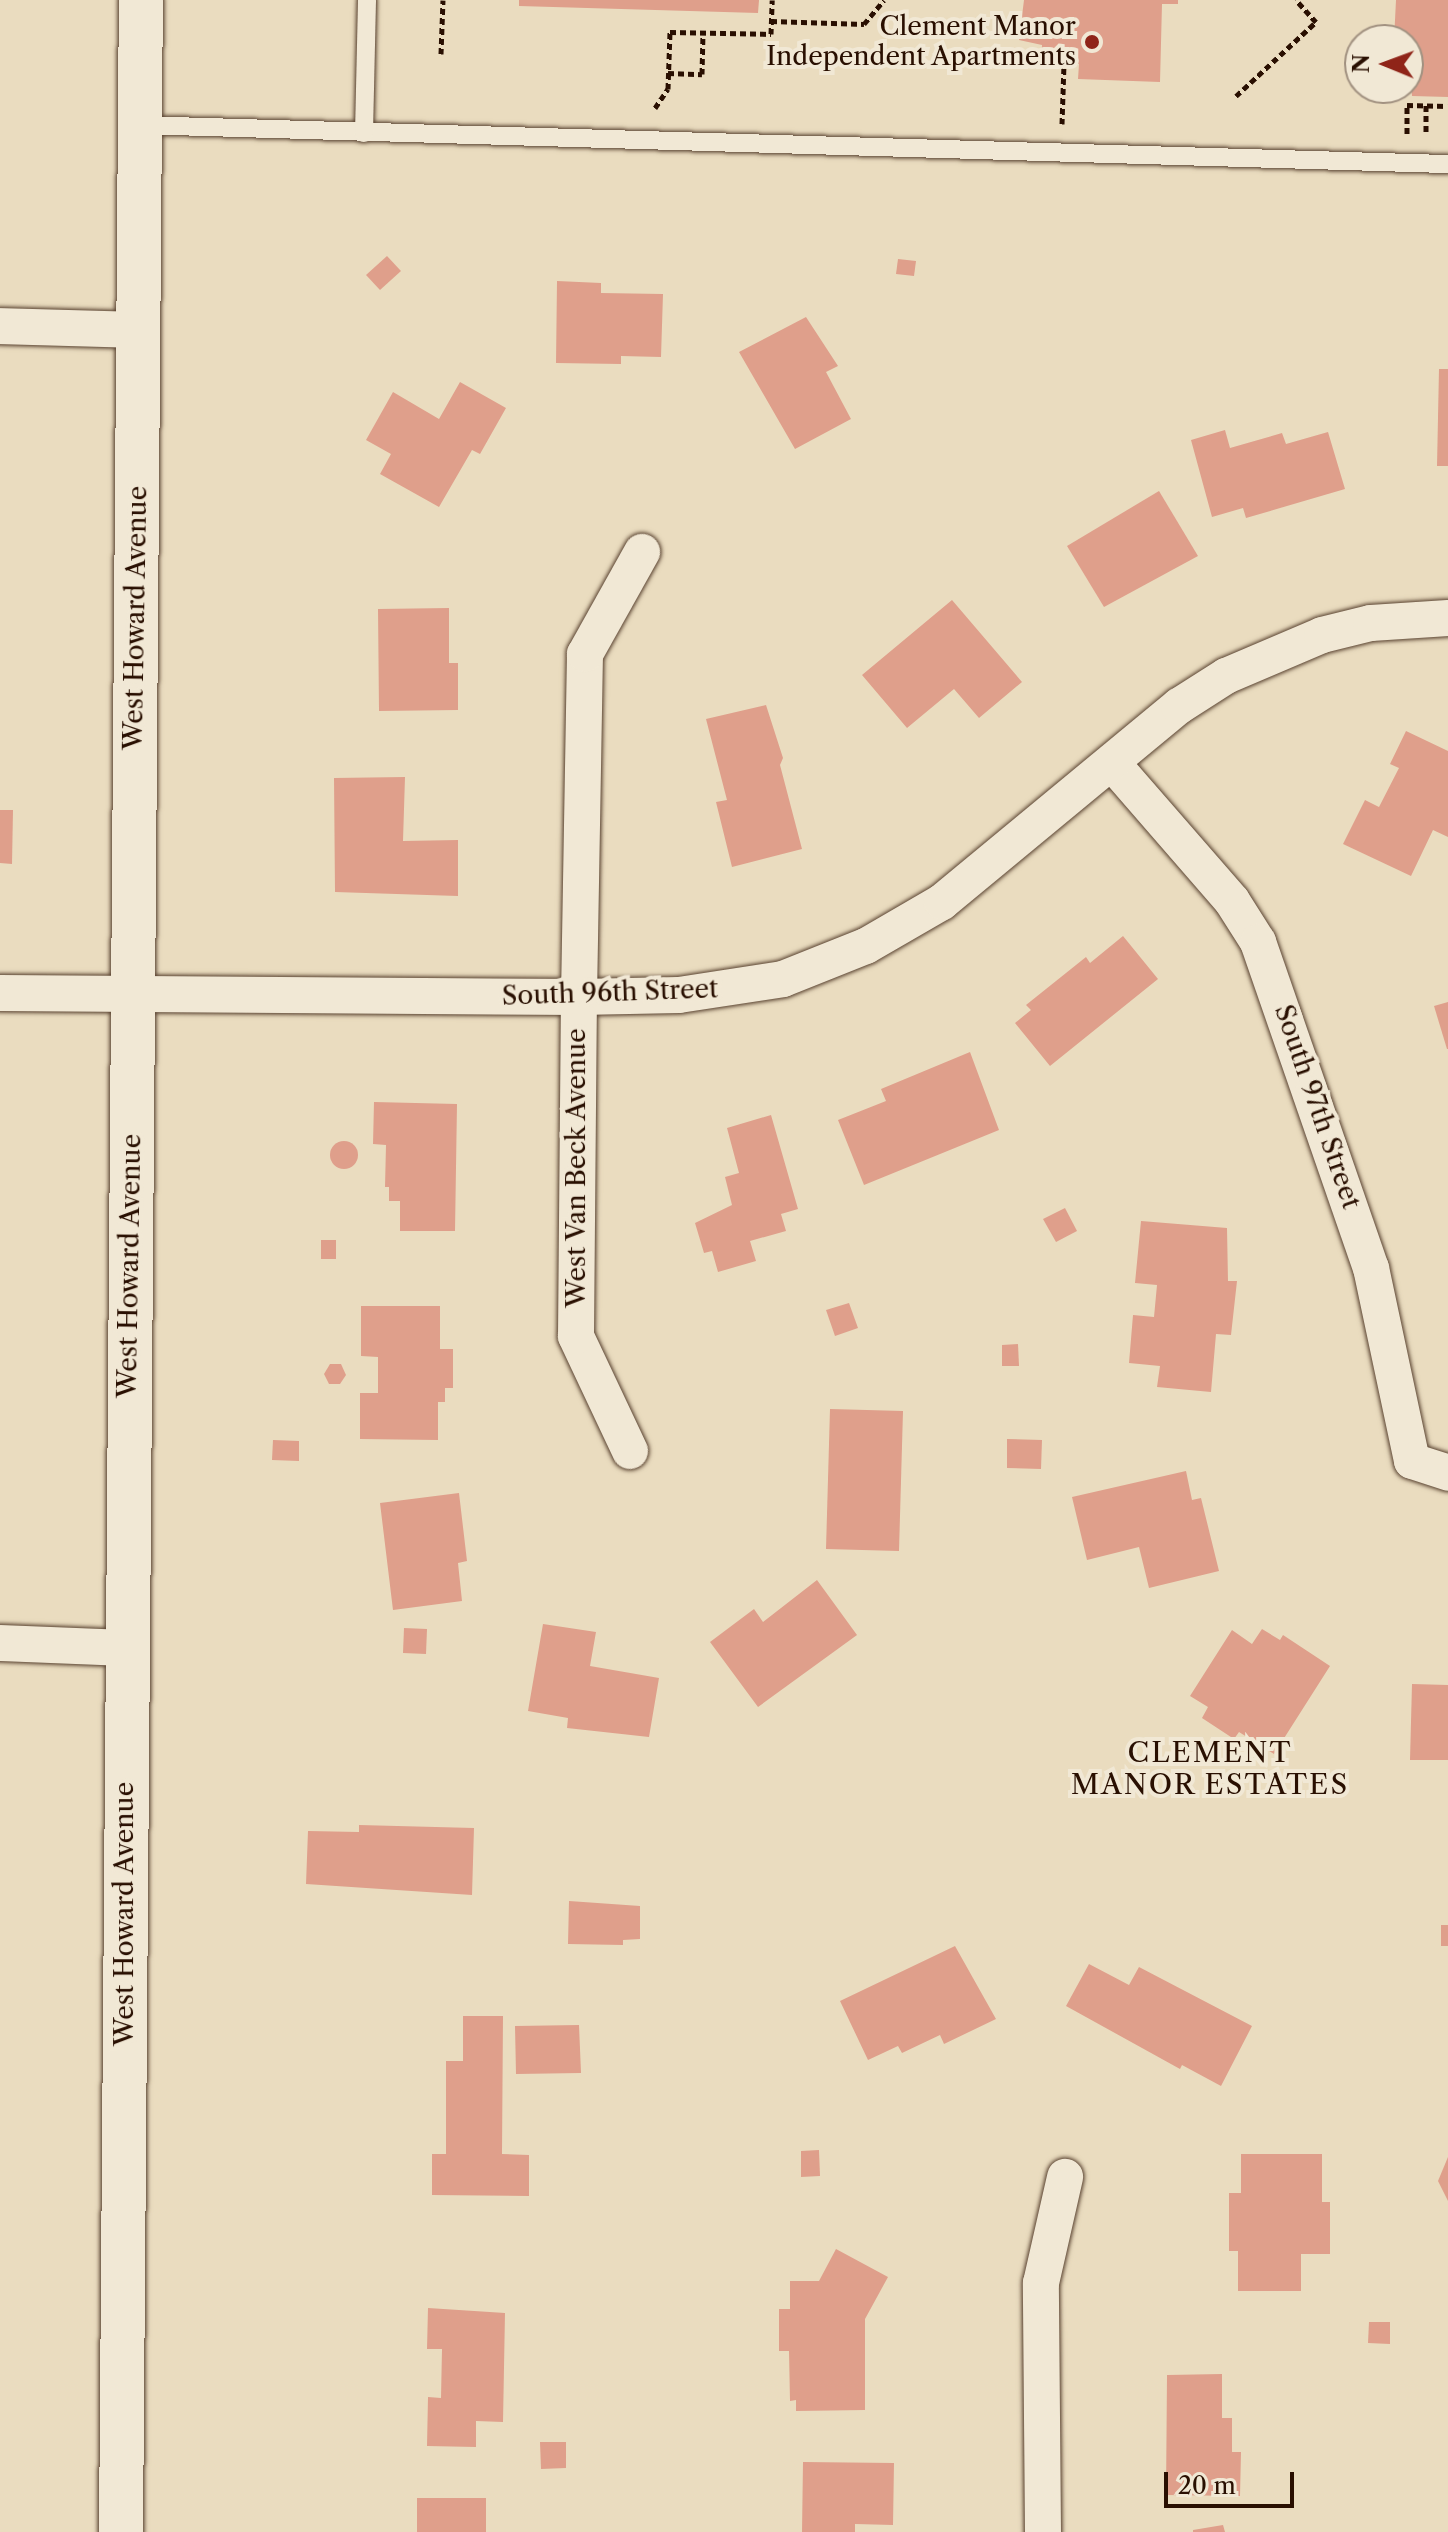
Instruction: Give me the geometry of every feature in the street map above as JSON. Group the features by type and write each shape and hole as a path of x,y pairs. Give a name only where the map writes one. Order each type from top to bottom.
{"street":[{"name":"West Howard Avenue","path":"121,2532 141,0"},
{"path":"0,326 140,330"},
{"name":"West Van Beck Avenue","path":"630,1451 576,1336 579,997 585,654 642,552"},
{"name":"South 96th Street","path":"0,993 132,998 579,997 732,989 825,964 942,902 1113,764 1179,706 1280,651 1371,623 1448,618"},
{"name":"South 97th Street","path":"1113,764 1232,901 1258,942 1371,1268 1412,1461 1448,1473"},
{"path":"0,1643 127,1648"},
{"path":"1043,2532 1041,2283 1065,2177"}],"lane":[{"path":"364,133 367,0"},
{"path":"139,125 1448,164"}],"path":[{"path":"441,54 443,0"},
{"path":"637,141 668,89 670,32 771,34 772,0"},
{"path":"771,21 864,24 884,0"},
{"path":"1236,96 1316,22 1296,0"},
{"path":"668,73 702,74 703,33"},
{"path":"1061,153 1064,64"},
{"path":"1407,105 1447,106"}],"building":[{"path":"519,0 759,0 758,13 519,6"},
{"name":"Clement Manor Independent Apartments","path":"1024,0 1178,0 1178,4 1162,4 1160,82 1078,79 1079,64 1041,63 1042,45 1019,40"},
{"path":"1396,0 1448,0 1448,97 1424,96 1424,24 1395,24"},
{"path":"387,256 401,271 380,290 366,275"},
{"path":"898,259 916,261 914,276 896,274"},
{"path":"557,281 601,283 601,293 663,294 661,357 621,356 621,364 556,363"},
{"path":"806,317 838,366 826,372 851,419 795,449 739,352"},
{"path":"1439,369 1448,369 1448,466 1437,466"},
{"path":"460,382 506,408 480,454 472,450 439,507 380,474 391,454 366,440 393,392 439,419"},
{"path":"1225,430 1230,448 1282,433 1286,444 1328,432 1345,489 1246,518 1243,508 1212,517 1191,440"},
{"path":"1159,491 1198,556 1104,607 1067,546"},
{"path":"952,600 1022,682 979,718 954,689 907,728 862,675"},
{"path":"449,608 449,663 458,663 458,710 379,711 378,609"},
{"path":"766,705 783,758 780,765 802,849 732,867 716,802 727,800 706,719"},
{"path":"1406,731 1448,751 1448,837 1433,830 1411,876 1343,844 1365,800 1379,807 1399,768 1390,764"},
{"path":"405,777 403,841 458,840 458,896 335,892 334,778"},
{"path":"0,810 13,810 12,864 0,863"},
{"path":"1123,936 1158,979 1050,1066 1015,1023 1031,1010 1026,1005 1086,957 1090,963"},
{"path":"1448,1002 1448,1049 1447,1049 1434,1006"},
{"path":"970,1052 999,1130 864,1185 838,1120 886,1101 881,1089"},
{"path":"374,1102 457,1104 455,1231 400,1231 400,1201 389,1201 389,1187 385,1187 386,1145 373,1144"},
{"path":"771,1115 798,1209 781,1214 786,1231 750,1241 756,1261 718,1272 712,1251 704,1253 695,1223 732,1205 725,1177 739,1173 727,1128"},
{"path":"344,1141 354,1145 358,1155 354,1165 344,1169 334,1165 330,1155 334,1145"},
{"path":"1065,1208 1077,1231 1056,1242 1043,1219"},
{"path":"1141,1221 1227,1228 1228,1281 1237,1281 1231,1335 1216,1334 1211,1392 1157,1387 1160,1366 1129,1363 1133,1315 1154,1317 1157,1285 1135,1283"},
{"path":"321,1240 336,1240 336,1259 321,1259"},
{"path":"849,1303 858,1328 835,1336 826,1310"},
{"path":"361,1306 440,1306 440,1349 453,1349 453,1388 445,1388 445,1402 438,1402 438,1440 360,1439 360,1393 378,1393 378,1357 361,1356"},
{"path":"1018,1344 1019,1366 1002,1366 1002,1345"},
{"path":"330,1364 341,1364 346,1375 340,1384 329,1384 324,1374"},
{"path":"830,1409 903,1411 899,1551 826,1549"},
{"path":"1007,1439 1042,1440 1041,1469 1007,1468"},
{"path":"273,1440 299,1441 299,1461 272,1460"},
{"path":"1186,1471 1192,1500 1201,1498 1219,1571 1149,1588 1139,1547 1087,1560 1072,1497"},
{"path":"459,1493 467,1561 458,1563 462,1601 393,1610 380,1503"},
{"path":"817,1580 857,1635 758,1707 710,1642 754,1609 763,1622"},
{"path":"543,1624 596,1632 590,1666 659,1678 649,1737 567,1728 568,1718 528,1711"},
{"path":"404,1628 427,1629 426,1654 403,1653"},
{"path":"1262,1629 1280,1640 1283,1635 1330,1666 1274,1754 1239,1732 1234,1739 1202,1718 1208,1707 1190,1696 1232,1630 1252,1644"},
{"path":"1412,1684 1448,1685 1448,1760 1410,1760"},
{"path":"359,1825 474,1828 472,1895 306,1884 308,1831 359,1832"},
{"path":"569,1901 640,1906 640,1939 623,1940 623,1945 568,1944"},
{"path":"1441,1925 1448,1925 1448,1946 1441,1946"},
{"path":"955,1946 996,2019 944,2044 940,2035 902,2053 898,2046 868,2060 840,2001"},
{"path":"1089,1964 1129,1985 1139,1967 1252,2026 1221,2086 1182,2065 1180,2069 1066,2006"},
{"path":"463,2016 503,2016 502,2154 529,2155 529,2196 432,2195 432,2154 446,2154 446,2061 463,2061"},
{"path":"579,2025 581,2073 516,2074 515,2026"},
{"path":"819,2150 820,2176 801,2177 801,2151"},
{"path":"1241,2154 1322,2154 1322,2202 1330,2202 1330,2254 1301,2254 1301,2291 1238,2291 1238,2251 1229,2251 1229,2193 1241,2193"},
{"path":"1448,2157 1448,2201 1438,2181"},
{"path":"836,2249 888,2277 865,2319 865,2410 796,2411 796,2400 790,2401 789,2351 779,2351 779,2309 790,2309 790,2281 819,2281"},
{"path":"428,2308 505,2313 503,2422 476,2421 476,2447 427,2446 428,2397 441,2398 442,2349 427,2349"},
{"path":"1369,2322 1390,2322 1390,2344 1368,2343"},
{"path":"1222,2374 1222,2418 1232,2418 1232,2452 1241,2452 1240,2496 1166,2495 1167,2375"},
{"path":"540,2442 566,2442 566,2468 541,2469"},
{"path":"803,2462 894,2463 893,2525 855,2524 855,2532 802,2532"},
{"path":"417,2498 486,2498 486,2532 417,2532"},
{"path":"1223,2525 1225,2532 1193,2532 1193,2530"}],"place":[{"name":"Clement Manor Independent Apartments","path":"1092,42"}],"district":[{"name":"CLEMENT MANOR ESTATES","path":"1210,1768"}]}
